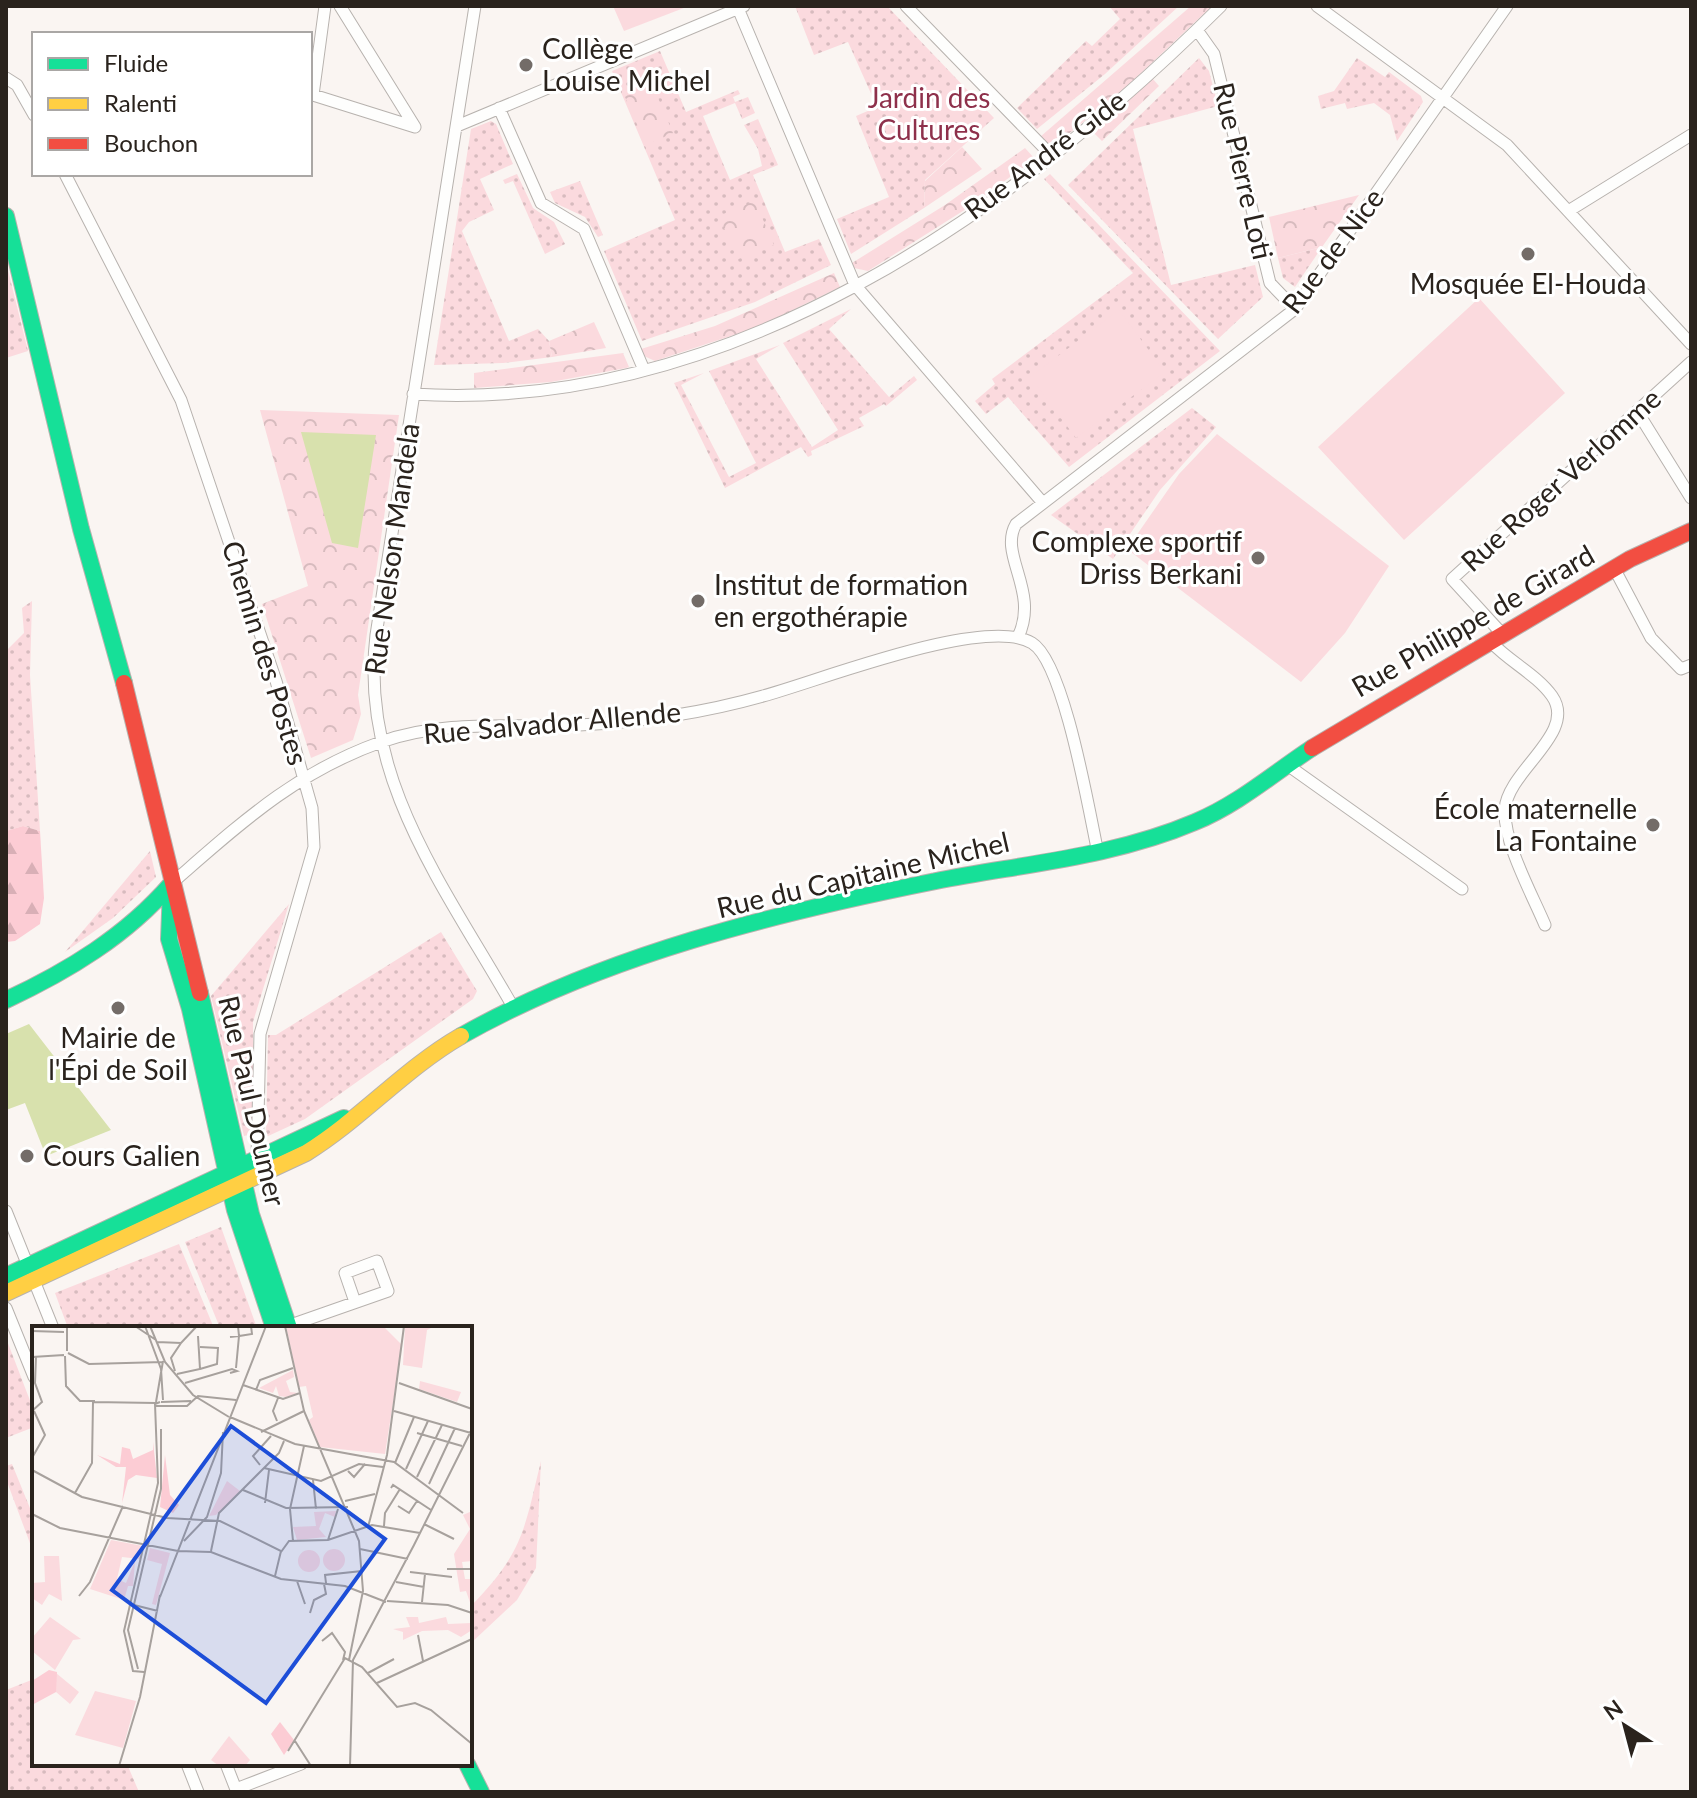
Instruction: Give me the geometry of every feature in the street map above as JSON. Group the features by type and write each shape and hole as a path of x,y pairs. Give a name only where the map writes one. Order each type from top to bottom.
{"main road":[{"name":"Rue Paul Doumer","path":"6,216 81,529 111,629 172,883 169,939 236,1179 284,1326"},
{"name":"Rue Philippe de Girard","path":"1286,764 1333,733 1498,639 1614,568 1691,531"},
{"name":"Rue du Capitaine Michel","path":"236,1179 319,1146 441,1048 513,1007 755,920 937,881 1135,845 1196,822 1237,799 1286,764"},
{"path":"6,1000 37,986 99,946 147,910 172,883"},
{"name":"Rue du Capitaine Michel","path":"236,1179 257,1159 336,1123 373,1100"},
{"path":"6,1293 32,1274 236,1179"},
{"path":"6,1276 32,1274"},
{"path":"468,1766 481,1792"}],"street":[{"path":"325,6 313,95 415,127 340,6"},
{"path":"457,126 475,6"},
{"path":"906,6 1051,155"},
{"name":"Rue André Gide","path":"413,394 526,391 644,370 757,333 855,285 968,216 1051,155 1149,75 1221,6"},
{"path":"1317,6 1507,145 1691,344"},
{"name":"Rue de Nice","path":"1018,637 1027,607 1011,533 1016,524 1295,309 1507,6"},
{"path":"457,126 740,7 855,285 1043,503"},
{"name":"Rue Pierre Loti","path":"1197,30 1214,54 1270,283 1295,309"},
{"path":"6,78 17,85 32,111"},
{"path":"499,108 541,203 580,225 587,234 644,370"},
{"name":"Rue Nelson Mandela","path":"457,126 373,660 374,703 380,742 410,825 513,1007"},
{"path":"1570,210 1691,135"},
{"name":"Chemin des Postes","path":"66,176 159,354 185,411 214,492 312,808 314,847 260,1034 257,1159"},
{"name":"Rue Roger Verlomme","path":"1498,639 1452,579 1691,362"},
{"path":"1637,411 1691,498"},
{"path":"1614,568 1651,638 1681,669 1691,665"},
{"name":"Rue Salvador Allende","path":"172,883 251,813 304,777 380,742 466,726 600,724 682,714 764,696 962,639 999,633 1018,637"},
{"path":"1018,637 1039,648 1052,667 1098,853"},
{"path":"1498,639 1557,706 1557,726 1511,787 1505,811 1508,834 1545,925"},
{"path":"1286,764 1462,889"},
{"path":"6,1211 52,1326"},
{"path":"287,1326 355,1302"},
{"path":"6,1308 32,1372"},
{"path":"188,1766 198,1792"},
{"path":"227,1766 236,1791 296,1766"}],"green space":[{"path":"613,6 689,6 624,31"},
{"name":"Jardin des Cultures","path":"795,6 887,6 994,118 925,180 924,208 851,254 837,219 889,197 856,116 877,107 848,42 814,55"},
{"path":"1109,6 1179,6 1105,74 1037,129 1017,108 1086,41 1092,46 1120,19"},
{"path":"1191,6 1212,6 1121,92 1057,143 1049,144 1040,137"},
{"path":"660,51 686,112 738,90 740,94 733,97 735,102 748,97 755,113 742,119 735,103 703,116 730,180 762,166 758,149 744,125 758,119 778,165 753,175 785,252 819,239 831,265 755,302 642,341 604,251 675,220 612,71"},
{"path":"1199,58 1209,71 1218,106 1133,129 1171,285 1255,265 1263,297 1218,339 1068,185"},
{"path":"1357,58 1385,77 1389,72 1421,96 1423,102 1397,141 1390,115 1374,103 1347,109 1345,103 1321,109 1318,96 1334,91"},
{"path":"1152,78 1159,86 1102,141 1091,130"},
{"path":"650,79 673,133 646,145 622,90"},
{"path":"491,121 496,124 513,164 480,179 494,210 469,222 462,231 509,341 538,329 549,341 552,357 503,363 434,365 471,129"},
{"path":"962,147 982,169 924,208 925,181"},
{"path":"1025,148 1035,159 966,209 868,271 854,268 852,263 945,205"},
{"path":"517,174 533,208 554,222 565,244 545,254 513,181 505,184 503,180"},
{"path":"1050,174 1220,351 1069,467 1008,397 986,414 975,401 995,384 992,379 1133,273 1044,179"},
{"path":"580,181 603,235 598,237 585,217 555,203 550,192"},
{"path":"1359,195 1322,247 1278,258 1269,217"},
{"path":"755,201 774,245 738,259 719,216"},
{"path":"1322,247 1295,287 1283,278 1278,258"},
{"path":"6,262 28,351 6,358"},
{"path":"834,273 840,287 758,327 655,361 644,356 641,349 715,326"},
{"path":"1479,298 1565,393 1404,540 1318,447"},
{"path":"851,309 829,329 889,397 914,376 917,380 886,406 884,404 859,418 864,426 811,451 812,455 808,457 801,447 725,488 674,383 704,373 681,385 729,477 756,463 709,371 780,345 756,359 812,447 838,430 783,343"},
{"path":"1119,310 1165,372 1076,438 1030,377"},
{"path":"594,322 606,348 552,357 549,341"},
{"path":"623,353 629,367 626,368 551,382 474,388 474,373"},
{"path":"1192,408 1216,427 1160,490 1113,559 1051,515"},
{"path":"260,410 399,415 358,695 361,714 353,740 311,758 262,604 308,586"},
{"name":"Complexe sportif Driss Berkani","path":"1217,434 1389,566 1345,633 1301,682 1127,549 1179,474"},
{"path":"32,601 30,675 40,831 23,826 6,831 6,651 24,633 22,608"},
{"path":"23,826 40,831 44,898 40,924 15,941 6,942 6,831"},
{"path":"150,851 156,877 113,918 65,952"},
{"path":"289,904 253,1022 253,1134 244,1136 211,996"},
{"path":"441,932 477,991 473,999 305,1119 266,1137 268,1035 276,1035"},
{"path":"221,1227 256,1326 219,1326 185,1242"},
{"path":"179,1244 213,1326 67,1326 55,1293"},
{"path":"6,1338 32,1406 32,1428 6,1438"},
{"path":"541,1461 536,1568 517,1600 472,1642 472,1605 511,1556 530,1506"},
{"path":"12,1464 32,1513 32,1549 6,1479 6,1466"},
{"path":"32,1680 32,1766 128,1766 139,1792 6,1792 6,1690"}],"shaded area":[{"path":"301,432 376,435 358,548 332,543"},
{"path":"29,1024 111,1130 46,1156 25,1103 6,1110 6,1034"}],"traffic: fast":[{"path":"6,216 81,529 124,683"},
{"path":"461,1036 573,982 692,940 814,907 936,881 1100,852 1164,834 1226,807 1312,748"},
{"path":"6,1000 95,951 135,920 171,884"},
{"path":"171,888 169,939 190,1009 235,1210 273,1326"},
{"path":"200,993 251,1214 288,1326"},
{"path":"6,1276 344,1118"},
{"path":"468,1766 481,1792"}],"traffic: slow":[{"path":"6,1293 306,1153 420,1063 461,1036"}],"traffic: jam":[{"path":"1312,748 1630,559 1691,531"},
{"path":"124,683 200,993"}],"place":[{"name":"Collège Louise Michel","path":"526,65"},
{"name":"Mosquée El-Houda","path":"1528,254"},
{"name":"Complexe sportif Driss Berkani","path":"1258,558"},
{"name":"Institut de formation en ergothérapie","path":"698,601"},
{"name":"École maternelle La Fontaine","path":"1653,825"},
{"name":"Mairie de l'Épi de Soil","path":"118,1008"},
{"name":"Cours Galien","path":"27,1156"}]}
